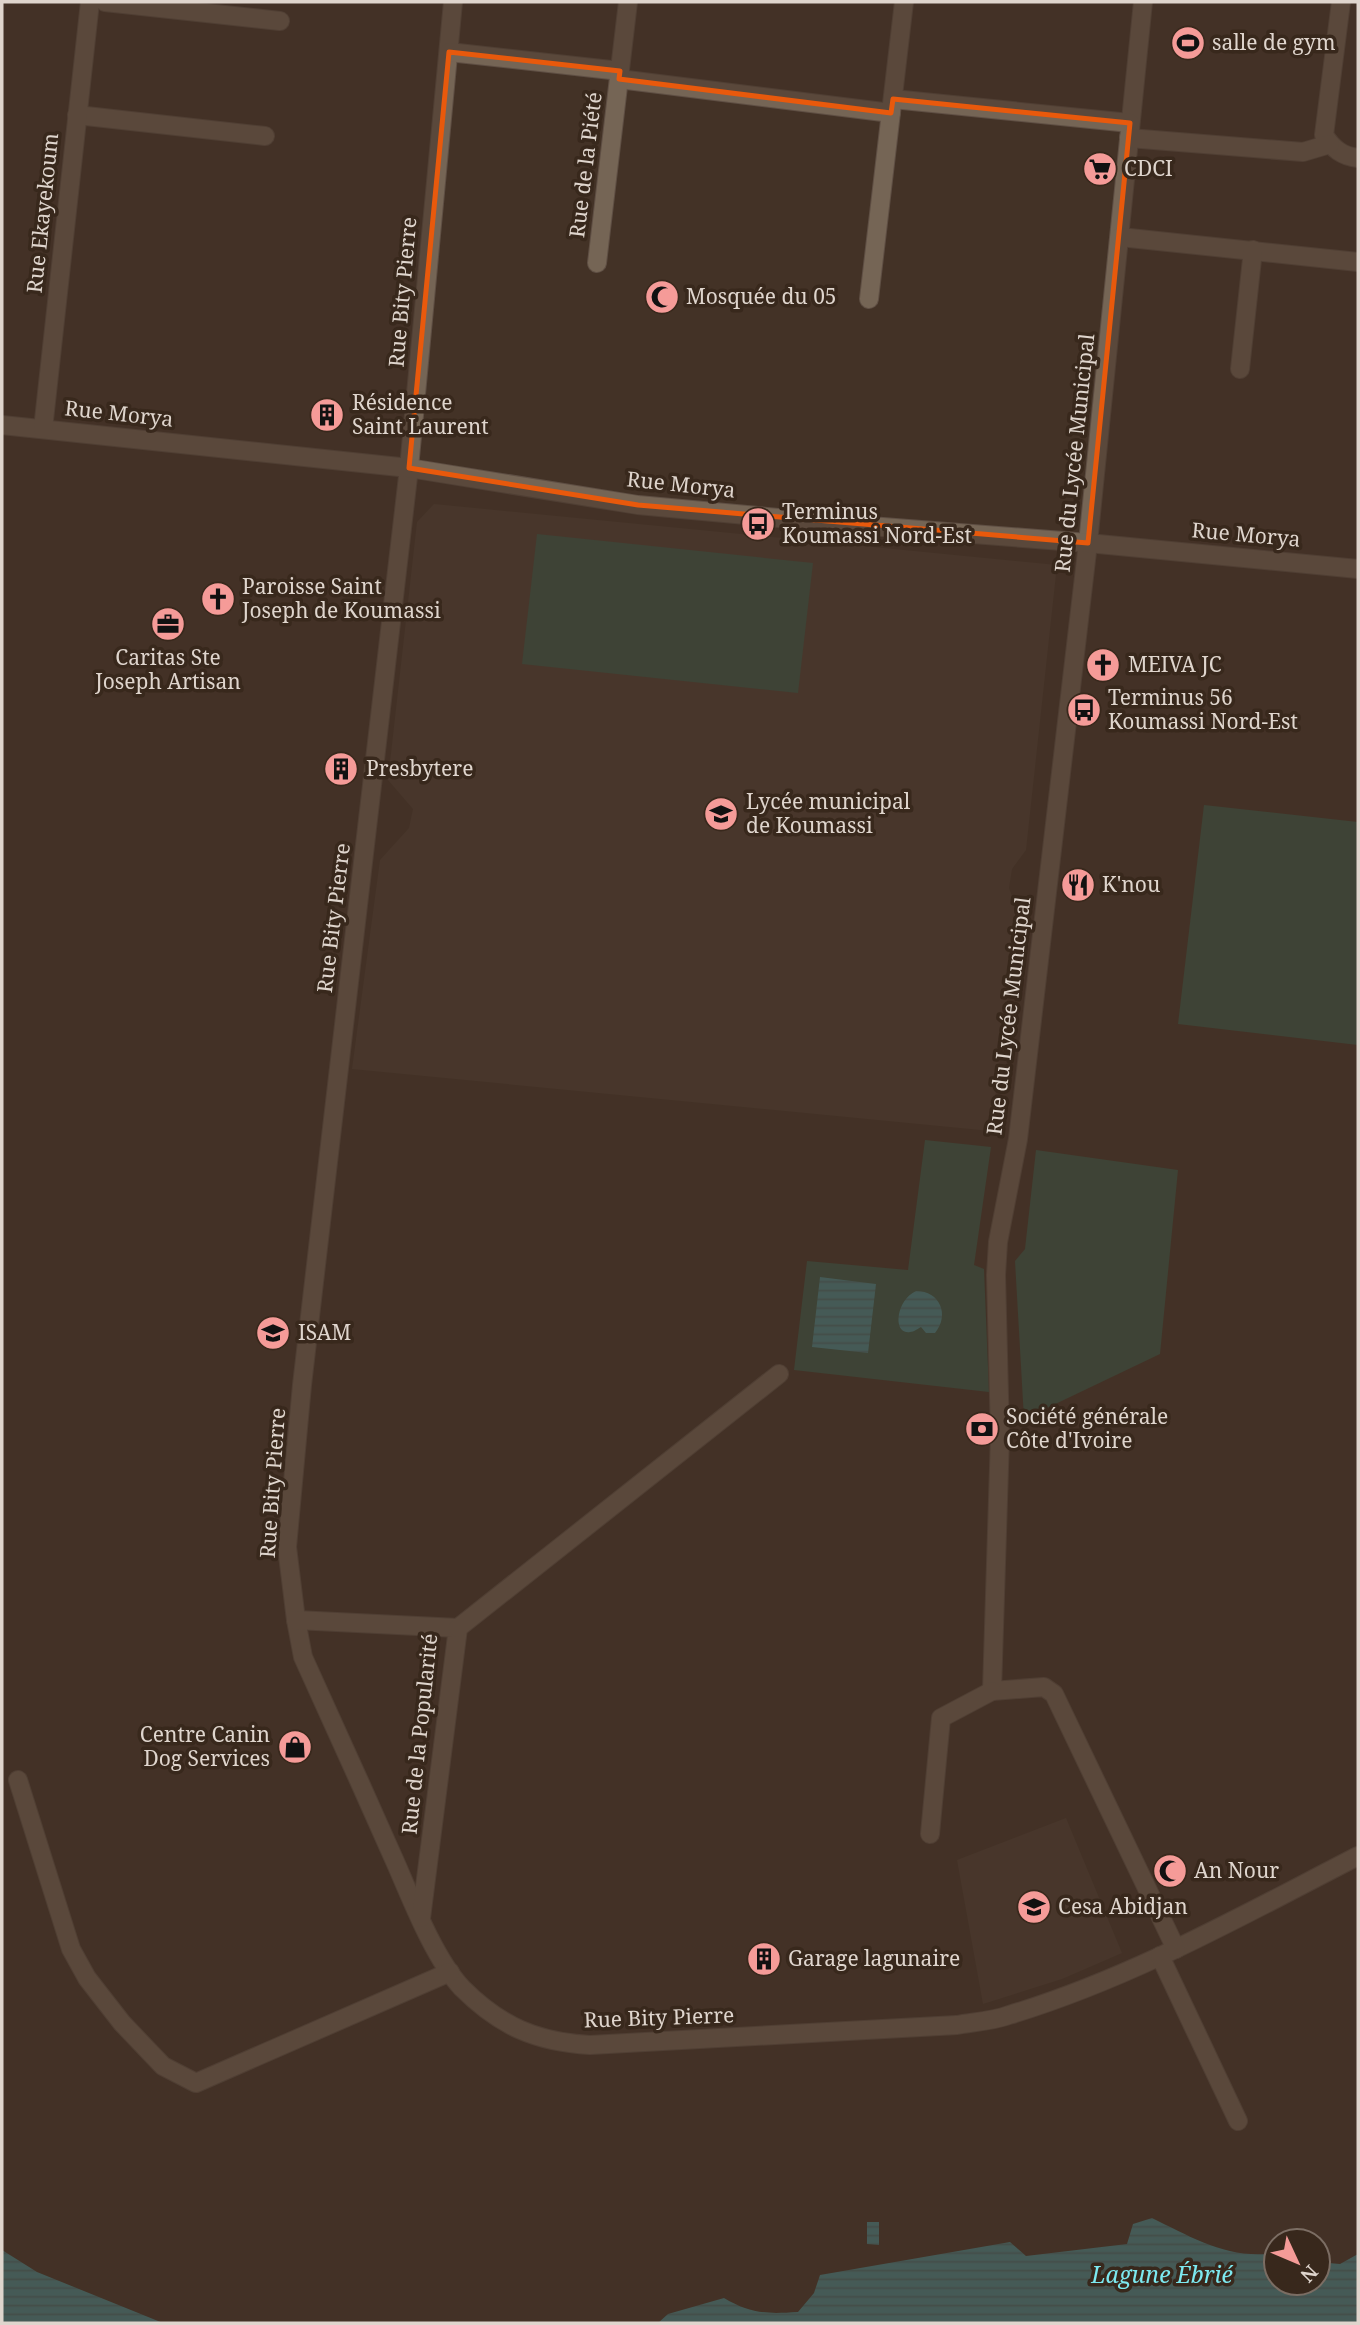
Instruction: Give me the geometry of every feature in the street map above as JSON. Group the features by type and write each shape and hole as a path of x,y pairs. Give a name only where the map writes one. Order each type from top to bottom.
{"street":[{"name":"Rue Ekayekoum","path":"43,429 90,2"},
{"path":"105,2 280,21"},
{"name":"Rue Bity Pierre","path":"453,2 409,468 302,1385 287,1547 303,1657 421,1920 450,1972 462,1987 498,2019 527,2034 568,2044 957,2025 1007,2016 1168,1953 1358,1856"},
{"name":"Rue de la Piété","path":"597,263 628,2"},
{"path":"869,299 904,2"},
{"name":"Rue du Lycée Municipal","path":"992,1690 1000,1436 996,1275 998,1242 1018,1139 1088,543 1143,2"},
{"path":"1341,2 1324,135 1340,153 1358,158"},
{"path":"449,52 620,75 1303,152 1330,144"},
{"path":"77,115 265,136"},
{"path":"1121,237 1358,262"},
{"path":"1240,369 1254,250"},
{"name":"Rue Morya","path":"2,425 409,468 638,505 1358,569"},
{"path":"458,1628 779,1374"},
{"name":"Rue de la Popularité","path":"296,1620 458,1628 421,1920"},
{"path":"930,1835 942,1718 992,1690 1044,1687 1054,1694 1168,1953 1238,2121"},
{"path":"18,1780 71,1950 122,2023 163,2066 196,2083 450,1972"}],"highlighted area":[{"path":"449,52 620,71 619,79 891,113 893,99 1130,123 1088,543 638,505 409,468"}],"shaded area":[{"name":"Lycée municipal de Koumassi","path":"434,504 1057,565 1026,850 1012,869 1009,888 1018,913 991,1131 352,1069 380,860 409,828 413,809 388,780 417,522"},
{"name":"Cesa Abidjan","path":"1066,1818 1122,1953 1062,1979 983,2004 957,1860"}],"green space":[{"path":"537,534 813,563 798,693 522,664"},
{"path":"1204,805 1358,822 1358,1045 1178,1024"},
{"path":"925,1140 991,1147 974,1265 984,1269 989,1392 794,1370 807,1261 908,1270"},
{"path":"1036,1150 1178,1170 1160,1354 1024,1419 1015,1261 1025,1249"}],"water":[{"path":"820,1277 876,1284 868,1353 812,1347"},
{"path":"916,1291 931,1295 940,1305 942,1319 935,1333 926,1333 921,1327 910,1332 901,1328 901,1309 909,1295"},
{"name":"Lagune Ébrié","path":"1152,2218 1221,2249 1262,2254 1262,2297 1332,2297 1332,2263 1340,2264 1358,2254 1358,2323 658,2323 668,2314 724,2298 760,2312 798,2312 814,2293 820,2275 1010,2242 1026,2256 1127,2244 1133,2224"},
{"path":"867,2222 879,2222 879,2245 867,2244"},
{"path":"2,2250 37,2272 163,2323 2,2323"}],"place":[{"name":"salle de gym","path":"1188,43"},
{"name":"CDCI","path":"1100,169"},
{"name":"Mosquée du 05","path":"662,297"},
{"name":"Résidence Saint Laurent","path":"327,415"},
{"name":"Terminus Koumassi Nord-Est","path":"758,524"},
{"name":"Paroisse Saint Joseph de Koumassi","path":"218,599"},
{"name":"Caritas Ste Joseph Artisan","path":"168,624"},
{"name":"MEIVA JC","path":"1103,665"},
{"name":"Terminus 56 Koumassi Nord-Est","path":"1084,710"},
{"name":"Presbytere","path":"341,769"},
{"name":"Lycée municipal de Koumassi","path":"721,814"},
{"name":"K'nou","path":"1078,885"},
{"name":"ISAM","path":"273,1333"},
{"name":"Société générale Côte d'Ivoire","path":"982,1429"},
{"name":"Centre Canin Dog Services","path":"295,1747"},
{"name":"An Nour","path":"1170,1871"},
{"name":"Cesa Abidjan","path":"1034,1907"},
{"name":"Garage lagunaire","path":"764,1959"}]}
